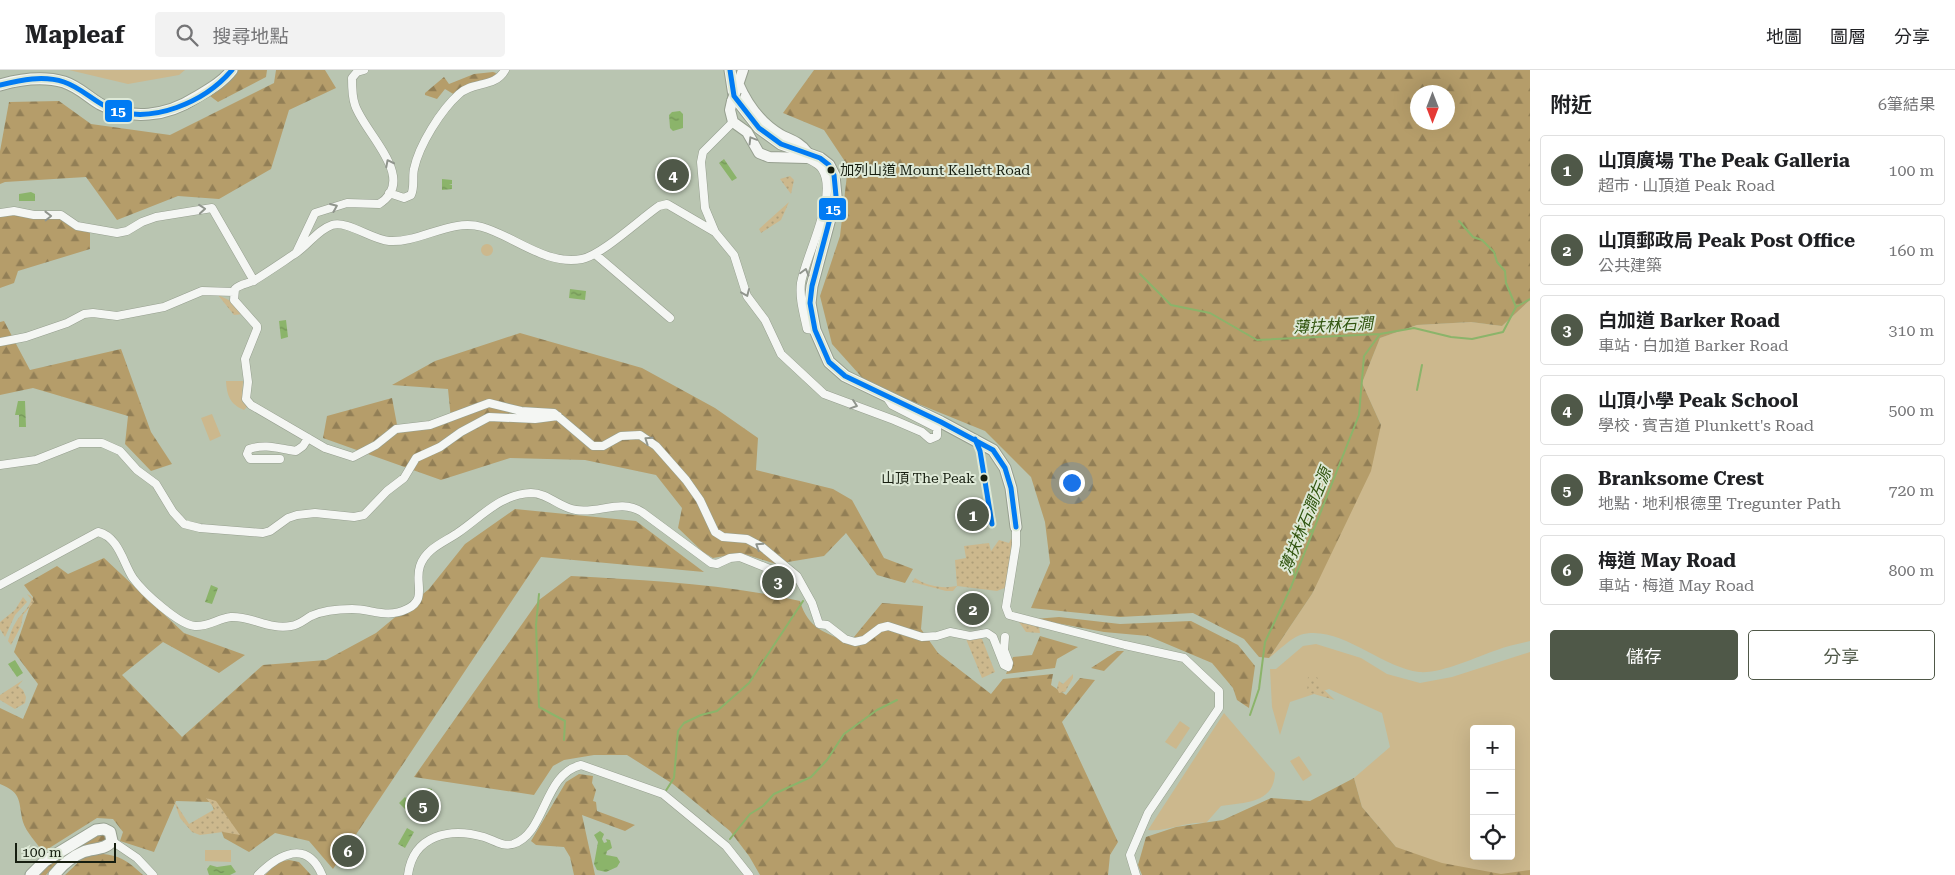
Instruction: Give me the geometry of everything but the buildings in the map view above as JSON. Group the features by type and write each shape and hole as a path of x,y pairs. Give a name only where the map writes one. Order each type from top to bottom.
{"main road":[{"path":"0,85 28,79 57,80 76,87 101,104 114,110 131,114 151,114 168,111 186,104 220,82 232,70"},
{"path":"730,70 734,96 759,128 781,144 829,165 837,186 812,286 811,310 815,330 826,357 835,368 992,450 1005,468 1011,488 1016,527"},
{"path":"30,875 45,861 99,829 108,830 112,840 105,847 87,851 74,857 54,875"}],"street":[{"path":"294,255 310,221 317,212 351,202 377,204 383,201 389,194 394,180 393,170 354,105 352,78 357,72 364,70"},
{"path":"389,194 404,198 411,195 414,168 426,139 458,94 467,89 494,81 506,70"},
{"path":"736,92 737,70"},
{"path":"736,92 746,100 764,121 780,134 803,147 807,155 763,155 759,153 747,132 733,122 730,110 743,70"},
{"path":"733,122 703,152 705,208 716,232 736,259 747,296 764,317 780,352 790,364 824,394 894,420 926,435 930,439 935,438 938,431 934,427 892,405 885,394"},
{"path":"716,232 667,204 659,206 595,254 581,259 570,260 548,256 476,225 390,241 369,236 339,224 325,229 294,255 254,281 238,286 234,292 235,302 258,329 245,359 248,382 246,399 251,405 324,448 356,457 376,445 396,429 430,425 489,404 521,411 548,411 558,416 593,446 603,446 621,436 640,435 649,439 670,460 686,480 700,500 715,532 723,537 747,539 797,576 812,603 819,624 827,624 845,639 855,642 864,640 880,628 888,626 922,637 937,636 950,632 970,636 989,634 994,637 1004,665 1008,667 1009,663 1004,649 1005,637"},
{"path":"0,213 10,211 36,216 61,215 77,226 117,233 127,231 148,219 191,210 212,208 254,281"},
{"path":"595,254 670,318"},
{"path":"0,342 26,337 67,323 84,314 93,313 117,316 164,307 202,291 234,292"},
{"path":"0,465 36,460 83,442 102,443 120,451 137,470 158,487 184,524 200,528 263,533 270,531 288,518 297,515 314,513 354,517 364,515 387,491 404,478 416,458 440,448 461,432 489,417 535,419 558,416"},
{"path":"280,459 250,459 247,454 249,449 256,447 283,447 296,451 303,446 308,438"},
{"path":"0,585 98,532 113,542 134,579 175,619 186,624 200,626 234,617 269,626 287,627 320,613 339,609 366,609 381,614 393,614 409,608 419,599 419,570 429,552 460,532 494,505 515,496 532,493 543,495 562,506 576,510 595,510 617,505 631,507 666,529 711,563 717,564 730,558 740,557 772,570 797,576"},
{"path":"1016,527 1016,545 1006,607 1009,615 1184,658 1219,691 1220,708 1148,813 1141,828 1130,855 1136,875"},
{"path":"408,875 410,860 417,850 425,842 445,834 481,837 504,844 521,840 529,832 558,780 570,770 581,765 659,792 726,846 749,875"},
{"path":"112,840 137,858 153,875"},
{"path":"258,875 278,857 292,854 313,860 318,864 322,875"}],"shaded area":[{"path":"69,70 185,70 179,75 128,84"},
{"path":"790,176 794,180 791,194 780,179"},
{"path":"789,202 781,220 761,233 759,229"},
{"path":"485,244 489,244 493,250 489,256 485,256 481,252 481,248"},
{"path":"218,295 231,301 243,314 234,315"},
{"path":"1530,300 1530,641 1448,668 1428,672 1405,669 1345,640 1315,633 1296,637 1269,658 1312,594 1381,425 1362,383 1380,338 1417,325 1471,322 1502,326"},
{"path":"226,381 243,381 242,397 248,406 244,410 235,405 230,399"},
{"path":"212,414 221,436 210,441 201,418"},
{"path":"1011,539 1015,541 1007,587 997,591 957,586 955,560 966,558 964,546 989,543 991,551 999,540 1009,543"},
{"path":"915,578 935,586 957,586 953,591 946,591 912,582"},
{"path":"27,594 31,596 34,602 23,615 21,626 11,645 8,641 12,629 31,602"},
{"path":"23,597 27,602 15,615 5,637 0,629 0,622 15,610"},
{"path":"1019,622 1039,627 1040,633 1026,632"},
{"path":"966,639 982,639 995,672 982,678"},
{"path":"1316,644 1361,658 1387,674 1420,683 1452,677 1530,652 1530,875 1389,875 1396,847 1362,807 1354,778 1390,747 1382,713 1329,689 1290,702 1280,735 1272,707 1270,669 1276,669 1303,646"},
{"path":"1073,674 1073,678 1065,692 1059,693 1057,688 1059,681 1063,684"},
{"path":"1308,677 1317,677 1323,689 1335,700 1307,692"},
{"path":"23,680 18,686 23,690 26,697 25,703 15,709 0,700 0,695"},
{"path":"1224,713 1275,773 1269,791 1256,800 1221,806 1206,823 1148,830"},
{"path":"1180,721 1190,728 1176,749 1165,742"},
{"path":"1299,756 1312,775 1303,781 1290,761"},
{"path":"206,798 216,801 240,835 223,832 200,835 192,832 180,818 174,801 189,824 215,809"},
{"path":"205,850 231,850 231,862 205,861"}],"green space":[{"path":"237,70 267,70 266,77 218,102 210,96"},
{"path":"276,70 325,70 336,88 289,110 271,169 219,199 178,196 117,220 86,177 5,182 0,184 0,151 9,102 59,101 91,124 170,135 274,83"},
{"path":"814,70 1530,70 1530,300 1502,326 1471,322 1417,325 1380,338 1362,383 1381,425 1371,471 1312,594 1269,658 1259,657 1244,639 1193,613 1120,617 1031,608 1050,563 1045,522 1031,477 985,431 867,383 832,344 820,296 840,236 848,166 824,130 783,113"},
{"path":"496,73 494,79 455,95 445,89 437,99 425,95 444,77 449,84 474,74"},
{"path":"11,214 60,218 90,231 90,249 18,271 14,283 0,288 0,215"},
{"path":"4,321 13,338 0,340 0,322"},
{"path":"520,333 642,368 715,408 758,438 756,470 833,489 852,500 884,558 913,569 905,583 877,575 846,533 824,556 776,564 741,553 713,558 703,552 678,528 682,508 656,475 585,460 510,458 441,480 323,438 327,416 392,398 398,430 451,419 448,389 392,385 435,361"},
{"path":"15,342 30,370 121,349 151,432 172,464 151,471 125,444 128,416 33,388 0,395 0,345"},
{"path":"515,509 636,521 704,572 541,557 333,869 309,841 275,833 249,852 224,838 211,802 176,801 154,852 120,841 123,832 113,819 97,818 43,852 29,834 24,826 20,804 16,795 13,791 0,784 0,708 23,719 38,684 14,652 33,597 24,585 57,566 68,574 104,558 184,633 245,655 219,673 163,642 122,675 182,737 263,665 326,660 376,633 429,589 465,544"},
{"path":"571,576 657,581 744,590 800,601 803,610 813,624 849,643 882,603 923,606 921,629 938,653 991,694 1003,679 1053,674 1051,685 1066,695 1080,678 1095,680 1062,722 1118,842 1110,855 1108,875 760,875 749,856 730,831 673,784 627,755 594,755 564,760 553,766 534,795 414,777 539,600"},
{"path":"1059,617 1120,624 1191,621 1238,645 1255,666 1249,708 1237,700 1233,688 1212,663 1148,636 1104,632 1035,619"},
{"path":"1040,636 1078,647 1057,659 1055,668 1006,674 1013,657 1032,655"},
{"path":"1117,651 1124,651 1104,671 1091,668"},
{"path":"579,774 593,776 592,783 596,790 593,801 596,802 597,811 635,825 625,831 582,815 595,875 574,875 570,857 564,847 536,845 531,841 566,782"},
{"path":"1354,778 1362,807 1396,847 1442,863 1501,874 1530,870 1530,875 1142,875 1138,865 1146,837 1176,827 1223,820 1271,798 1310,801"},
{"path":"101,829 109,839 66,856 46,875 34,875"},
{"path":"88,853 118,857 143,875 65,875"},
{"path":"289,860 299,862 311,875 265,875 278,862"}],"water":[{"path":"680,111 683,114 683,128 673,131 670,128 669,115 672,112"},
{"path":"724,159 737,178 732,181 719,163"},
{"path":"442,179 452,180 452,184 449,185 452,185 452,189 442,190"},
{"path":"31,192 35,194 35,201 19,201 19,194"},
{"path":"570,289 586,291 585,300 569,298"},
{"path":"286,320 288,337 281,339 279,321"},
{"path":"18,401 25,401 26,427 19,427 19,415 15,415"},
{"path":"211,585 218,588 212,604 205,602"},
{"path":"15,660 23,673 17,677 8,664"},
{"path":"420,788 423,791 426,788 432,789 432,795 421,799 409,813 399,803 405,797 408,800"},
{"path":"407,828 414,832 405,848 398,844"},
{"path":"600,831 604,834 602,839 604,843 607,842 606,839 610,840 612,848 607,851 606,855 617,857 620,862 617,867 606,872 597,870 594,864 598,842 594,835"},
{"path":"210,865 217,867 231,865 236,872 230,875 209,875 207,869"}],"waterway":[{"path":"1459,221 1473,237 1482,240 1494,252 1497,262 1505,271 1506,283 1516,307"},
{"name":"薄扶林石澗","path":"1140,274 1171,305 1210,313 1257,340 1380,334 1414,328 1451,337 1472,339 1503,332 1516,307 1530,299"},
{"name":"薄扶林石澗左源","path":"1250,715 1259,689 1265,642 1291,587 1359,415 1364,356 1380,334"},
{"path":"1417,390 1422,365"},
{"path":"1294,575 1298,550 1312,530"},
{"path":"539,594 536,625 539,707 565,721 564,740"},
{"path":"665,792 674,778 678,731 684,723 701,715 717,711 749,683 803,601"},
{"path":"730,839 750,814 763,806 774,794 811,777 827,760 844,734 877,710 897,700"}],"transit line":[{"name":"15","path":"0,85 32,79 56,80 77,88 111,109 143,114 177,108 193,101 221,82 232,70"},
{"name":"15","path":"730,70 734,96 759,128 781,144 820,158 829,165 834,175 836,196 812,286 810,303 815,330 829,362 845,376 941,422 993,450 1005,468 1011,488 1016,527"},
{"name":"15","path":"975,439 980,451 992,524"}],"place":[{"name":"加列山道 Mount Kellett Road","path":"831,170"},
{"name":"山頂小學 Peak School","path":"673,175"},
{"name":"山頂 The Peak","path":"984,478"},
{"name":"山頂廣場 The Peak Galleria","path":"973,515"},
{"name":"白加道 Barker Road","path":"778,582"},
{"name":"山頂郵政局 Peak Post Office","path":"973,609"},
{"name":"Branksome Crest","path":"423,806"},
{"name":"梅道 May Road","path":"348,851"}]}
